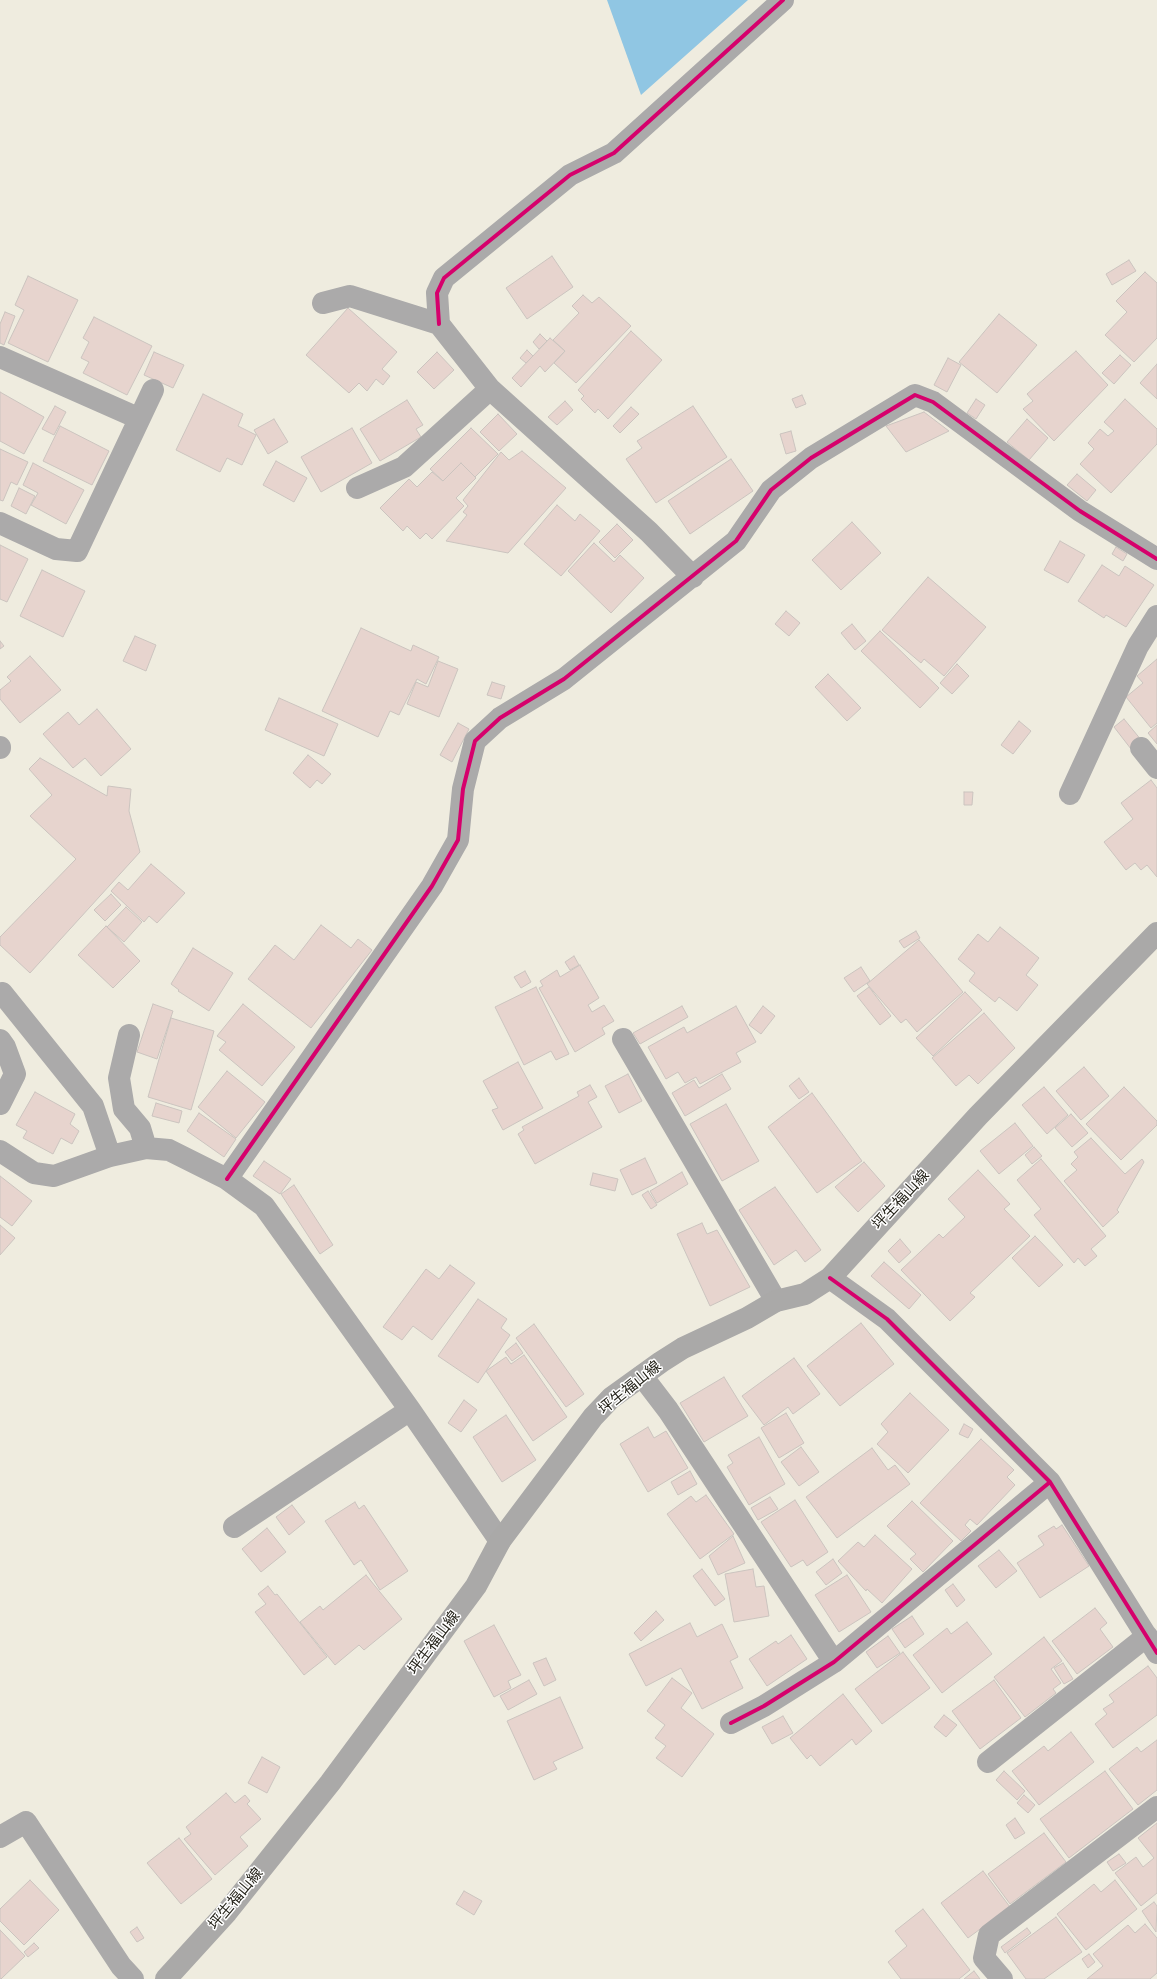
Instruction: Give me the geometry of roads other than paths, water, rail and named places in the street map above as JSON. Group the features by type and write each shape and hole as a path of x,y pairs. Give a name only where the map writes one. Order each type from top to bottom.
{"main road":[{"name":"坪生福山線","path":"166,1979 227,1912 330,1783 476,1586 500,1542 594,1417 612,1398 683,1348 747,1318 776,1302 805,1294 830,1278 978,1116 1157,933"}],"street":[{"path":"693,577 650,532 490,389 439,324 436,293 444,278 570,175 614,153 783,0"},
{"path":"323,303 350,296 439,324"},
{"path":"0,357 138,418"},
{"path":"357,488 404,467 490,389"},
{"path":"0,523 56,549 77,551 138,418 153,390"},
{"path":"227,1179 432,886 458,840 462,789 475,741 500,718 564,680 736,541 771,490 811,458 915,395 933,402 1080,511 1157,559"},
{"path":"1070,794 1138,646 1157,616"},
{"path":"1141,748 1157,768"},
{"path":"2,993 93,1106 110,1156"},
{"path":"129,1035 120,1078 124,1109 140,1128 146,1148"},
{"path":"623,1038 776,1302"},
{"path":"0,1040 5,1047 15,1074 0,1104"},
{"path":"0,1152 34,1173 54,1176 110,1156 146,1148 169,1150 227,1179 264,1206 410,1410 500,1542"},
{"path":"830,1278 887,1319 1050,1482 1152,1644 988,1762"},
{"path":"642,1376 668,1410 834,1662"},
{"path":"234,1527 410,1410"},
{"path":"731,1723 764,1706 834,1662 1050,1482"},
{"path":"1002,1979 984,1958 989,1935 1157,1807"},
{"path":"0,1837 26,1822 121,1966 133,1979"}],"water":[{"path":"607,0 748,0 641,95"}]}
